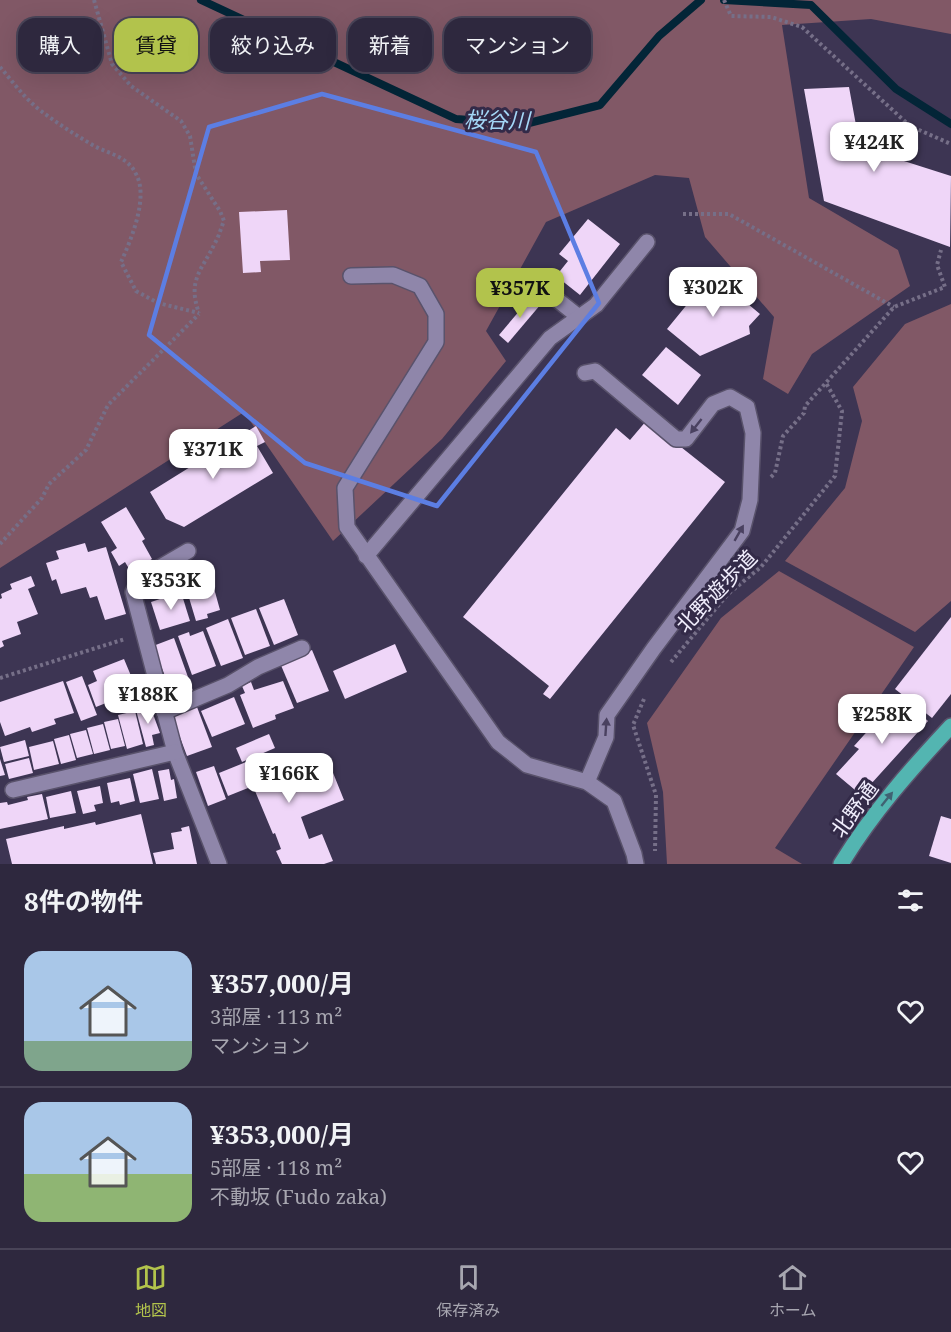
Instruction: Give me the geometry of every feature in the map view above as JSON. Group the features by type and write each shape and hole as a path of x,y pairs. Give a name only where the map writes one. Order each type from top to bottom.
{"main road":[{"name":"北野通","path":"841,864 875,813 910,770 951,726"}],"street":[{"path":"366,556 550,338 596,305 647,242"},
{"path":"351,276 393,275 420,286 436,314 436,342 345,488 347,527 498,742 527,765 587,782 614,801 636,864"},
{"path":"535,282 579,317"},
{"path":"585,373 595,371 676,439 686,439 713,404 730,398 747,407 753,433 750,500 742,531 654,648 607,716 606,737 587,782"},
{"path":"188,551 140,579 133,592 175,752 219,864"},
{"path":"164,712 228,685 258,667 302,648"},
{"path":"13,790 175,752"}],"path":[{"path":"94,0 112,64 131,86 181,121 190,136 196,174 224,220 215,244 196,278 193,297 199,313"},
{"path":"724,0 731,16 771,17 802,27 910,126 951,144"},
{"path":"0,67 39,110 93,146 121,157 136,173 141,190 140,207 133,237 121,262 136,291 158,303 199,313"},
{"path":"683,214 729,214 894,307"},
{"path":"750,500 775,473 783,436 804,413 805,406 894,307 945,287 937,265 941,250"},
{"path":"0,544 42,498 50,484 86,450 108,405 199,313"},
{"name":"北野遊歩道","path":"670,663 728,594 761,567 835,476 842,411 826,383"},
{"path":"0,678 143,633"},
{"path":"645,698 633,725 656,795 655,852"}],"highlighted area":[{"path":"322,94 536,152 599,303 437,506 305,463 149,335 209,127"}],"shaded area":[{"path":"0,0 951,0 951,34 871,19 782,25 809,198 898,250 910,286 812,354 788,394 763,379 774,317 705,237 689,178 655,175 546,222 486,331 506,361 442,439 333,541 244,412 0,568"},
{"path":"951,304 951,601 915,632 785,561 845,488 862,421 853,387 905,324"},
{"path":"779,571 914,647 775,848 802,864 667,864 663,792 647,723 721,618"}],"building":[{"path":"849,87 860,147 951,176 950,247 824,201 804,89"},
{"path":"287,210 290,260 260,261 261,272 243,273 239,212"},
{"path":"588,219 620,244 580,295 556,276 568,261 559,254"},
{"path":"712,274 760,314 749,326 750,334 700,356 667,329"},
{"path":"532,296 541,304 508,343 499,335"},
{"path":"666,347 701,375 678,405 642,375"},
{"path":"647,420 725,482 550,699 543,694 549,686 463,617 616,428 630,440"},
{"path":"256,426 265,442 257,446 273,473 184,527 166,519 150,492"},
{"path":"126,507 145,539 142,541 152,559 131,572 125,562 119,566 111,552 117,548 101,522"},
{"path":"85,543 88,552 106,547 126,614 105,620 97,596 90,598 86,587 61,594 56,579 52,581 46,563 59,559 56,551"},
{"path":"178,574 182,588 151,597 147,584"},
{"path":"210,574 220,610 207,614 208,618 196,621 184,581"},
{"path":"31,576 35,586 28,589 38,614 17,622 21,634 2,641 4,646 0,648 1,594 12,589 10,584"},
{"path":"181,592 190,621 160,630 151,602"},
{"path":"284,599 298,635 274,645 259,608"},
{"path":"256,609 270,646 245,655 231,618"},
{"path":"951,617 951,694 932,718 895,689"},
{"path":"228,619 243,658 221,666 206,628"},
{"path":"203,631 216,666 192,675 178,636 189,632 190,636"},
{"path":"174,638 193,691 181,695 176,683 169,686 153,646"},
{"path":"395,644 407,672 345,699 333,671"},
{"path":"312,650 329,691 297,703 280,663"},
{"path":"124,659 139,695 108,708 106,703 96,707 88,685 97,681 93,671"},
{"path":"82,676 97,715 81,721 66,682"},
{"path":"63,681 74,713 54,719 56,724 32,732 30,727 5,736 0,722 0,702"},
{"path":"283,681 294,708 275,715 276,719 253,728 240,695 245,693 242,686 251,682 254,690"},
{"path":"234,697 245,724 212,737 201,711"},
{"path":"903,699 928,721 861,795 836,774 859,749 854,746 893,703 897,706"},
{"path":"150,706 160,733 152,735 154,745 146,747 136,710"},
{"path":"197,707 212,747 187,756 172,716"},
{"path":"135,711 143,744 127,749 118,715"},
{"path":"118,719 125,746 111,749 104,722"},
{"path":"103,724 110,750 94,754 87,728"},
{"path":"86,730 93,754 77,758 70,734"},
{"path":"269,734 275,748 242,762 236,748"},
{"path":"69,735 76,760 61,764 54,739"},
{"path":"25,740 29,756 4,762 0,747"},
{"path":"53,741 59,764 34,770 29,747"},
{"path":"261,756 264,764 280,757 293,789 299,786 294,772 327,758 344,800 301,817 309,839 322,834 333,861 324,864 282,864 276,851 281,849 253,786 228,796 219,773"},
{"path":"29,758 33,773 9,779 5,764"},
{"path":"0,759 5,775 0,776"},
{"path":"214,766 226,799 208,806 196,772"},
{"path":"152,769 159,799 140,803 133,774"},
{"path":"169,769 171,780 174,779 177,798 164,801 158,771"},
{"path":"130,778 135,801 120,805 119,801 111,803 107,783"},
{"path":"100,786 103,803 94,805 96,811 83,814 77,791"},
{"path":"71,791 76,813 50,818 46,797"},
{"path":"42,794 48,819 0,829 0,803 7,802 8,805"},
{"path":"141,814 153,864 12,864 6,839 64,826 64,829 95,822 96,825"},
{"path":"941,816 951,819 951,863 929,856"},
{"path":"189,826 197,864 156,864 153,853 174,849 171,833 182,831 181,828"}],"waterway":[{"name":"桜谷川","path":"201,0 456,119 525,124 600,105 659,36 701,0"},
{"name":"桜谷川","path":"724,0 811,5 896,89 951,124"}]}
